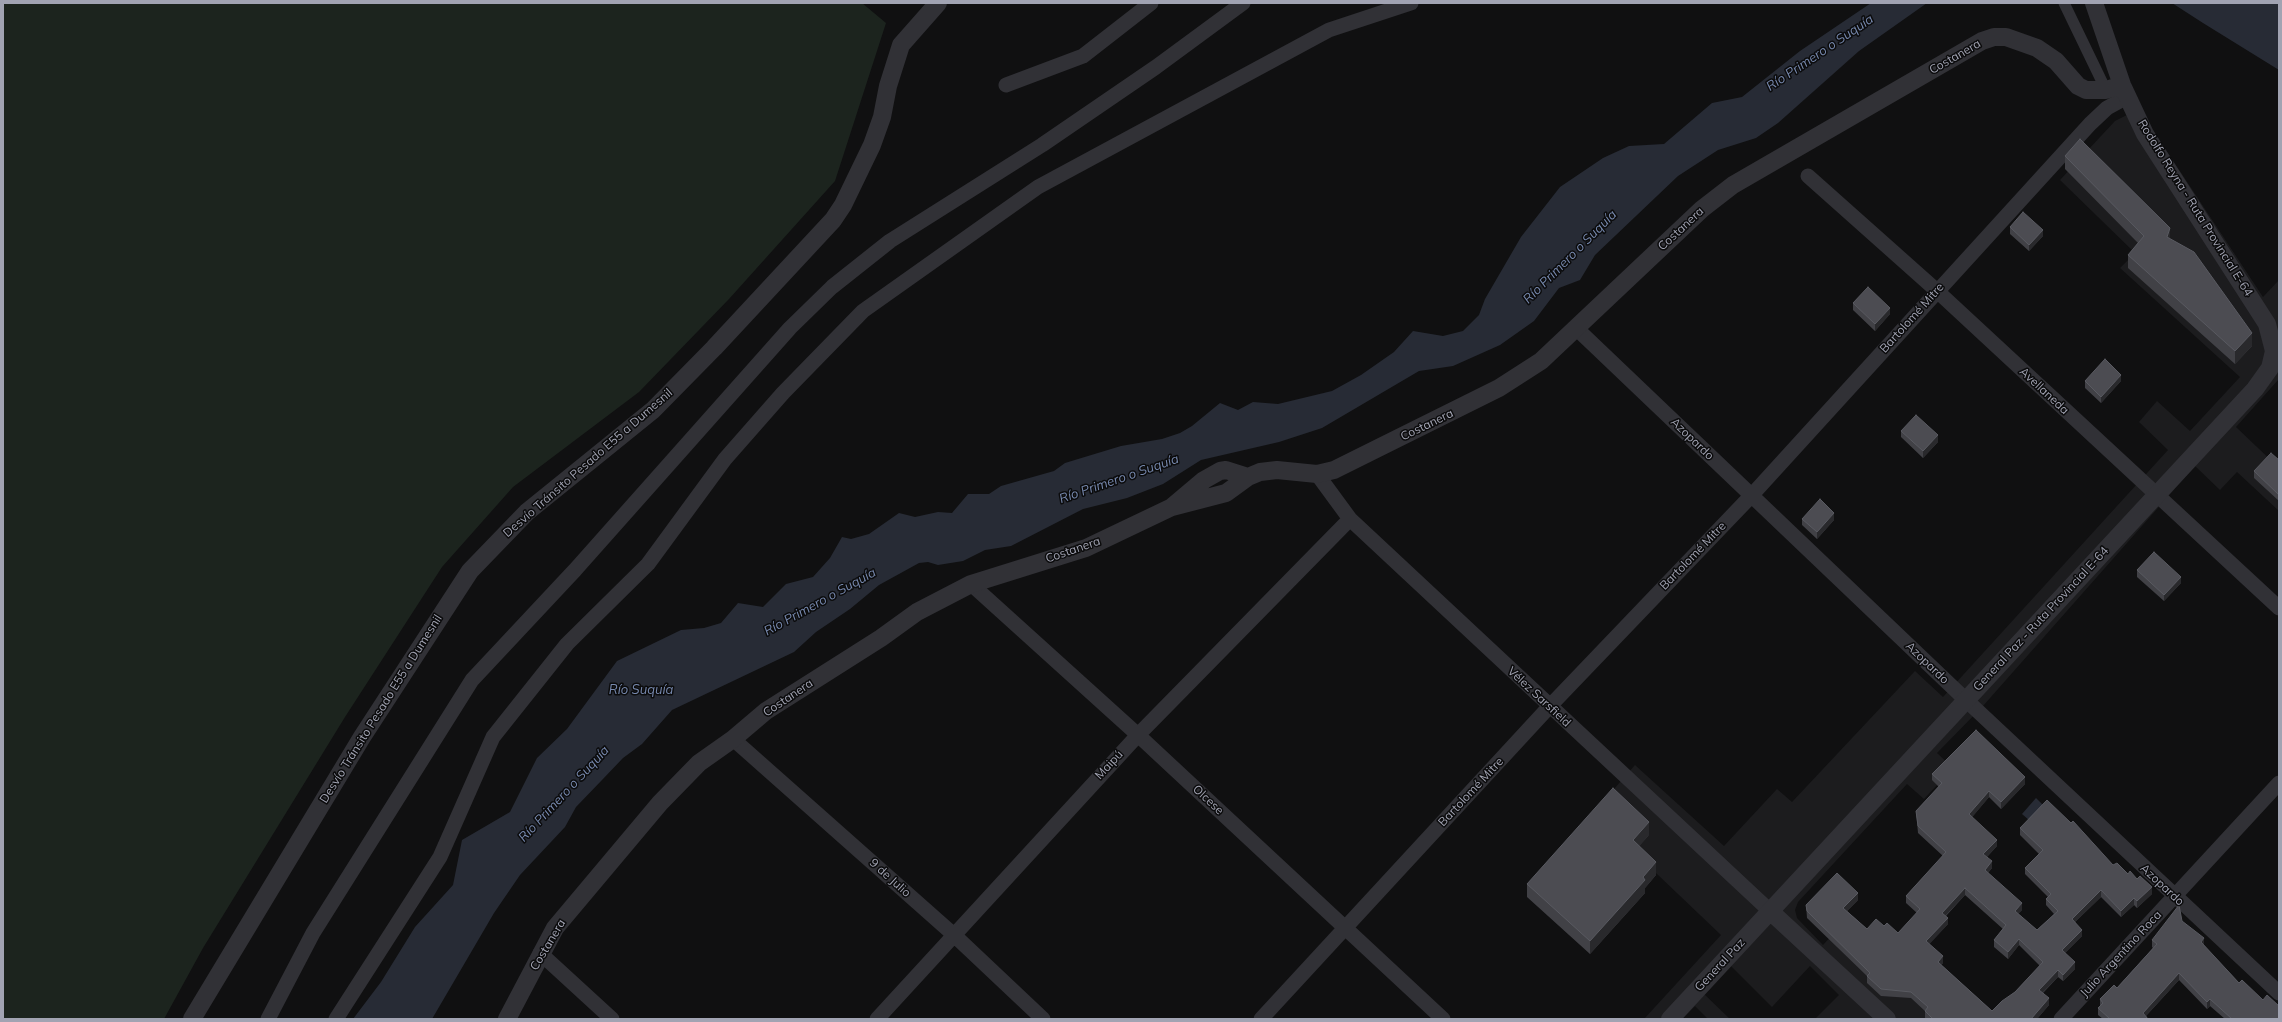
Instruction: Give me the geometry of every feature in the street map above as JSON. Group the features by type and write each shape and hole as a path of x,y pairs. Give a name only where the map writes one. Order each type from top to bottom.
{"street":[{"name":"Desvío Tránsito Pesado E55 a Dumesnil","path":"192,1019 362,737 470,571 528,512 653,410 720,343 833,220 843,205 872,145 882,117 888,86 901,45 938,3"},
{"path":"1006,85 1083,56 1151,3"},
{"path":"268,1019 313,933 472,680 575,570 790,328 832,287 890,241 1042,145 1156,67 1243,3"},
{"path":"336,1019 440,857 494,738 567,644 648,564 724,459 788,388 863,312 1038,187 1329,30 1411,3"},
{"path":"2064,3 2074,23 2118,91"},
{"name":"Rodolfo Reyna - Ruta Provincial E-64","path":"2096,8 2118,91 2261,313"},
{"name":"Costanera","path":"507,1019 540,953 555,928 660,803 699,763 733,739 766,711 881,638 917,612 971,584 1086,548 1172,507 1204,480 1220,471 1226,470 1248,477 1260,472 1277,470 1317,474 1346,465 1499,388 1541,361 1577,329 1702,209 1733,185 1982,41 1994,37 2006,37 2028,43 2056,61 2078,86 2086,90 2118,91"},
{"name":"Bartolomé Mitre","path":"1261,1019 1549,707 1751,496 1936,290 2090,124 2107,108 2118,91"},
{"name":"Avellaneda","path":"1808,176 1936,290 2279,608"},
{"path":"2261,313 2279,336"},
{"name":"General Paz - Ruta Provincial E-64","path":"1770,911 2256,389 2270,368 2274,351 2270,333 2261,313"},
{"name":"Azopardo","path":"1577,329 1966,700 2279,993"},
{"path":"2256,389 2279,366"},
{"name":"Vélez Sarsfield","path":"1317,474 1350,519 1549,707 1770,911"},
{"name":"Maipú","path":"877,1019 1138,735 1350,519"},
{"name":"Olcese","path":"971,584 1138,735 1443,1019"},
{"name":"9 de Julio","path":"733,739 954,935 1043,1019"},
{"name":"Julio Argentino Roca","path":"2061,1019 2279,783"},
{"path":"1770,911 1887,1019"},
{"name":"General Paz","path":"1670,1019 1770,911"},
{"path":"540,953 612,1019"}],"shaded area":[{"path":"3,3 862,3 886,23 835,181 729,299 639,392 513,487 442,567 345,717 203,948 164,1019 3,1019"},
{"path":"2139,109 2263,297 2279,280 2279,379 2236,427 2279,468 2279,511 2237,472 2220,490 2195,466 1983,706 1937,753 1953,768 1924,799 1907,784 1798,902 1795,910 1797,918 1823,945 1848,918 1958,1019 1815,1019 1839,995 1810,966 1772,1007 1730,965 1704,994 1730,1019 1708,1019 1695,1006 1682,1019 1644,1019 1721,935 1593,813 1635,765 1724,846 1777,789 1792,802 1915,671 1943,697 2168,450 2139,422 2157,401 2190,431 2240,377 2120,268 2135,253 2060,180 2115,121"}],"water":[{"name":"Río Suquía","path":"1871,3 1927,3 1859,51 1778,123 1756,138 1718,150 1678,176 1595,255 1580,280 1559,288 1534,321 1500,345 1453,366 1419,371 1322,428 1279,442 1201,460 1163,484 1127,498 1083,509 1011,546 985,550 963,561 938,565 928,562 919,563 879,585 850,609 816,632 794,652 672,710 642,744 623,758 576,807 565,827 520,875 494,913 432,1019 353,1019 381,982 415,927 453,885 462,840 510,812 537,758 567,729 617,661 681,630 704,628 721,623 738,603 763,607 786,584 813,577 830,558 842,537 851,539 869,534 899,513 915,517 938,512 952,513 968,494 989,494 1001,486 1054,471 1065,463 1121,446 1162,439 1180,433 1192,426 1220,403 1238,410 1253,402 1278,404 1332,391 1361,375 1394,352 1413,331 1443,336 1463,331 1479,315 1485,299 1521,237 1560,187 1603,158 1629,146 1664,144 1712,103 1742,97 1800,51"},
{"path":"2172,3 2279,3 2279,70 2203,23"},
{"path":"2036,798 2044,806 2030,821 2022,814"}],"building":[{"path":"2080,139 2170,228 2167,237 2194,252 2252,333 2235,351 2128,255 2144,236 2065,156"},
{"path":"2023,212 2043,230 2029,245 2010,227"},
{"path":"1868,287 1890,308 1875,324 1853,303"},
{"path":"2105,359 2121,375 2101,397 2085,381"},
{"path":"1916,415 1938,435 1923,451 1901,431"},
{"path":"2271,453 2279,460 2279,495 2254,471"},
{"path":"1820,499 1834,513 1817,532 1802,519"},
{"path":"2154,552 2181,577 2164,595 2137,570"},
{"path":"1976,730 2025,777 2001,802 1989,791 1969,814 1997,840 1983,854 1992,861 1985,870 2022,903 2015,911 2037,930 2058,911 2046,899 2051,894 2025,868 2043,850 2020,828 2047,800 2071,823 2073,821 2113,865 2117,863 2128,874 2130,871 2137,879 2140,876 2152,887 2137,901 2134,898 2121,911 2101,890 2072,919 2082,930 2062,950 2075,962 2063,975 2058,970 2039,990 2049,998 2031,1019 1933,1019 1925,1011 1928,1007 1911,992 1881,989 1867,976 1870,973 1807,911 1806,905 1837,873 1858,893 1843,908 1867,929 1876,919 1884,926 1887,923 1898,933 1920,909 1906,896 1946,852 1918,826 1916,811 1942,783 1932,774","holes":["1965,888 2006,925 1994,940 2008,952 2019,939 2043,962 2015,992 2002,1001 1992,1011 1938,962 1943,956 1926,941 1948,918 1942,913"]},
{"path":"1613,788 1649,822 1633,840 1656,862 1643,877 1645,880 1590,941 1527,884"},
{"path":"2179,905 2182,921 2204,938 2201,942 2239,983 2242,980 2263,1000 2267,995 2279,1006 2279,1019 2232,1019 2210,999 2207,1002 2179,973 2143,1013 2148,1019 2110,1019 2098,1008 2103,1003 2100,999 2114,985 2117,988 2157,944 2152,940"}],"water label":[{"name":"Río Primero o Suquía","path":"1820,53"},
{"name":"Río Primero o Suquía","path":"1570,257"},
{"name":"Río Primero o Suquía","path":"1119,479"},
{"name":"Río Primero o Suquía","path":"820,602"},
{"name":"Río Primero o Suquía","path":"564,794"}]}
